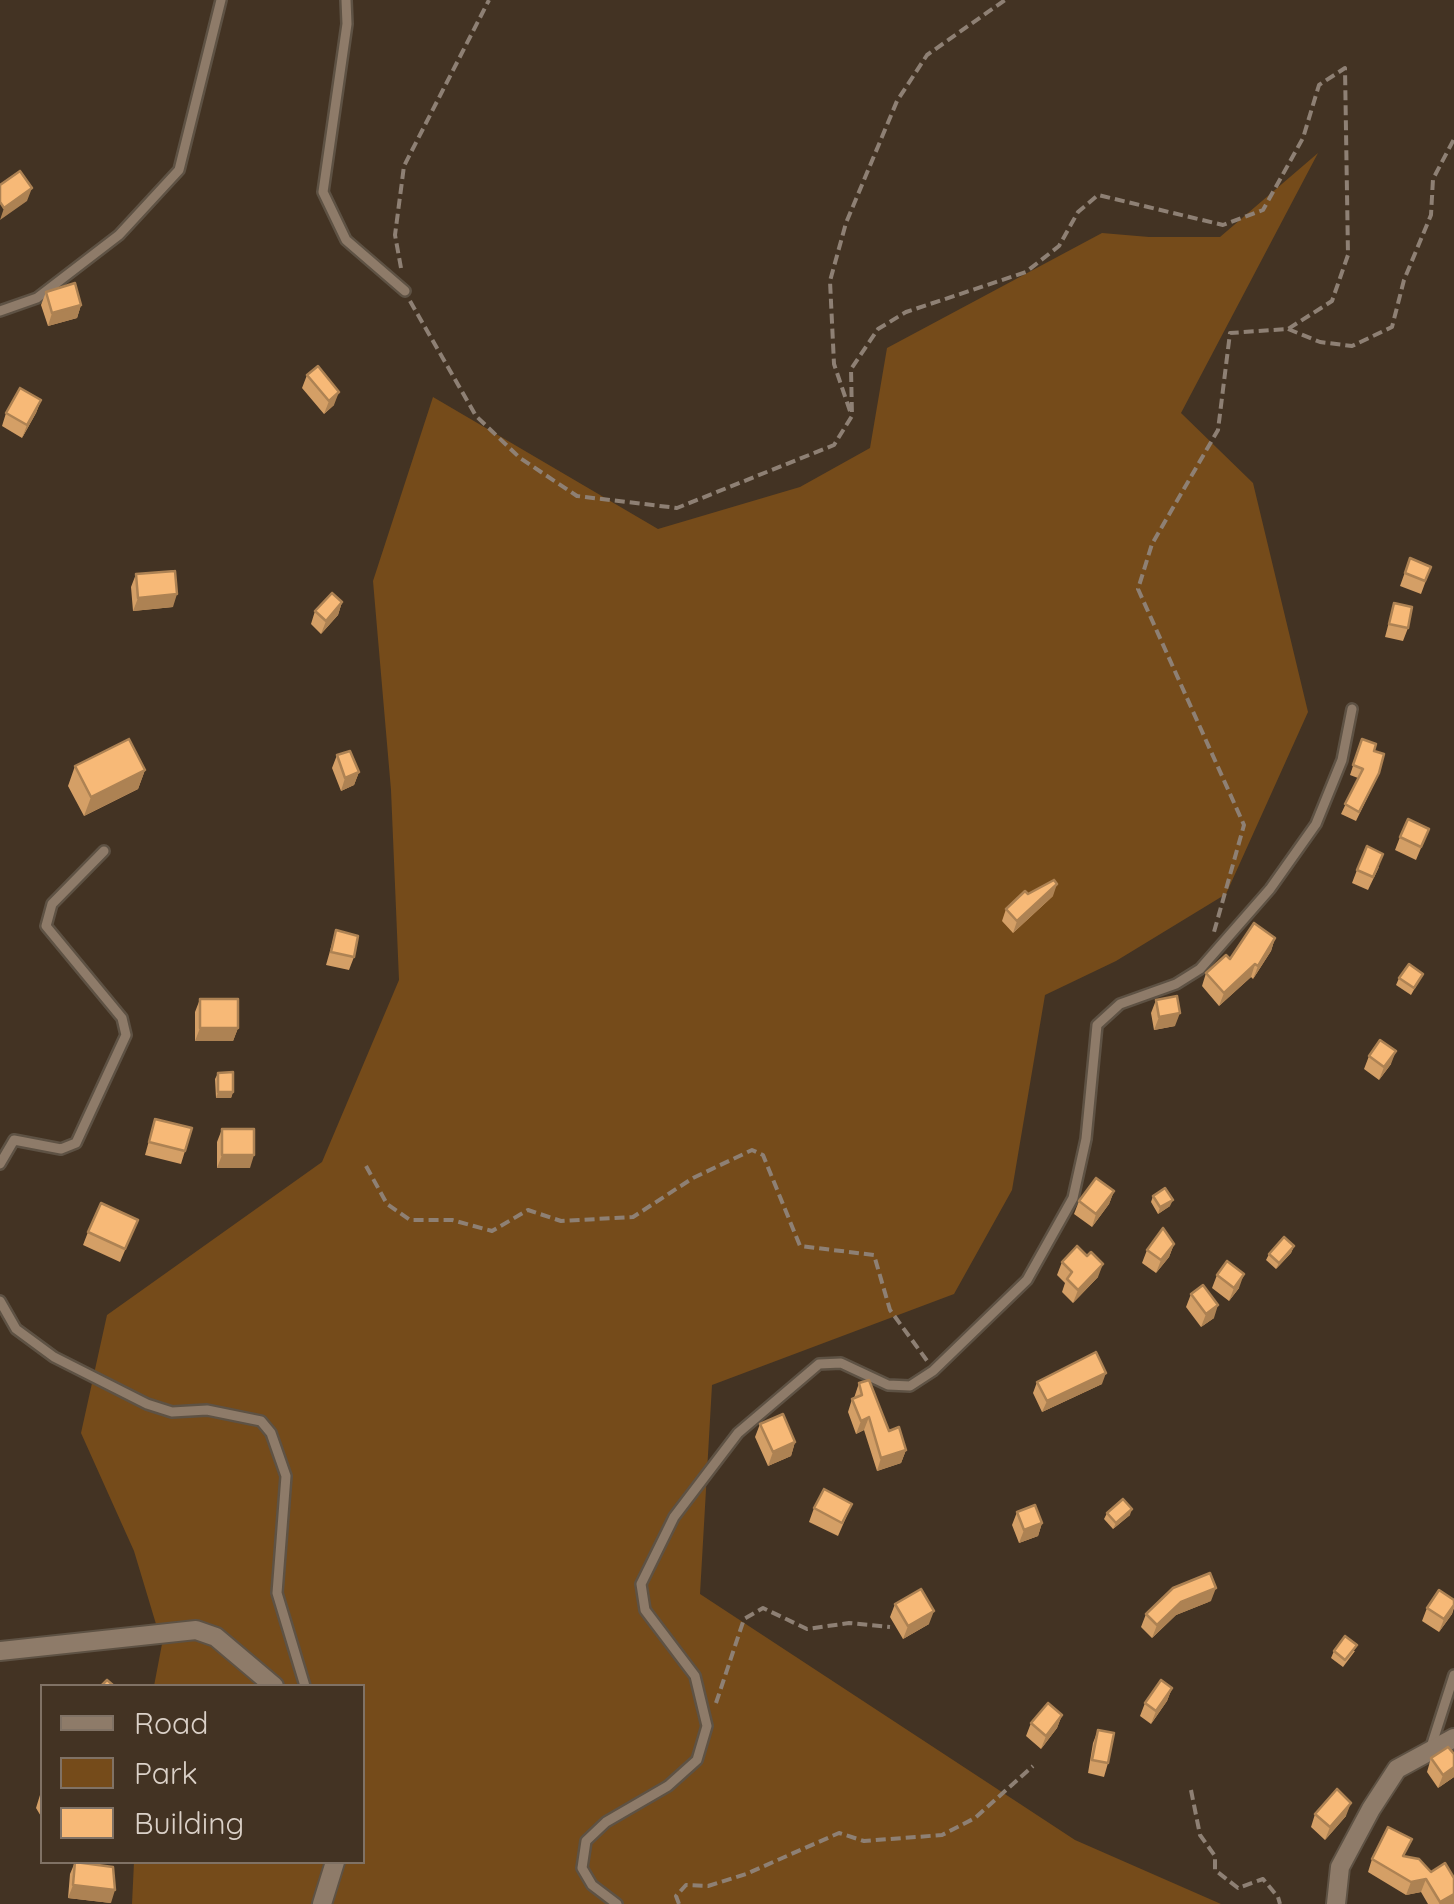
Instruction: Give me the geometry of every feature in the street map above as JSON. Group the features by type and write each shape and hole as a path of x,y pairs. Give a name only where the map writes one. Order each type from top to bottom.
{"street":[{"path":"0,1651 196,1630 216,1637 272,1684"},
{"path":"1336,1904 1340,1867 1397,1769 1454,1738"},
{"path":"322,1904 334,1864"}],"lane":[{"path":"0,311 36,298 119,234 178,170 221,0"},
{"path":"346,0 347,24 323,192 346,240 405,292"},
{"path":"617,1904 592,1885 582,1868 586,1842 606,1822 668,1786 697,1760 706,1726 695,1676 645,1610 641,1584 674,1518 738,1433 819,1364 841,1363 888,1385 910,1386 933,1371 1027,1280 1073,1198 1086,1139 1097,1025 1120,1004 1176,984 1200,969 1270,889 1316,824 1342,760 1352,709"},
{"path":"0,1164 14,1140 61,1149 76,1143 126,1035 122,1018 46,926 52,904 104,852"},
{"path":"0,1301 16,1329 54,1357 147,1404 172,1412 207,1410 261,1421 271,1433 286,1476 277,1593 304,1684"},
{"path":"1429,1752 1454,1675"}],"path":[{"path":"488,0 404,166 394,235 405,292 476,416 520,458 577,496 677,508 834,446 852,416 850,369 878,329 906,312 1026,272 1059,246 1078,212 1098,195 1224,225 1262,210 1303,138 1319,85 1345,68 1348,255 1332,302 1288,330"},
{"path":"852,416 834,364 830,281 846,223 897,101 927,56 1005,0"},
{"path":"1213,934 1244,826 1138,589 1152,544 1218,430 1230,334 1288,330 1320,342 1352,346 1392,327 1404,280 1431,215 1433,179 1454,139"},
{"path":"366,1166 387,1204 410,1220 452,1220 492,1231 528,1210 560,1221 634,1217 694,1178 752,1150 763,1155 800,1246 874,1255 890,1310 933,1371"},
{"path":"706,1726 744,1620 762,1608 807,1629 849,1623 890,1628"},
{"path":"679,1904 676,1896 686,1885 708,1886 746,1874 839,1833 864,1841 942,1836 974,1818 1033,1766"},
{"path":"1190,1790 1200,1836 1216,1856 1215,1870 1238,1888 1263,1879 1280,1904"}],"green space":[{"path":"1318,153 1181,413 1253,483 1308,712 1226,894 1116,961 1045,995 1012,1190 954,1294 712,1385 700,1594 1075,1840 1221,1904 132,1904 134,1864 365,1864 365,1684 154,1684 162,1644 134,1551 81,1433 107,1315 322,1162 399,980 391,790 373,581 433,397 658,529 800,487 870,448 887,348 1102,233 1220,237"}],"building":[{"path":"20,171 32,188 4,208 0,185"},
{"path":"75,283 81,305 52,313 46,292"},
{"path":"318,366 339,392 329,401 307,375"},
{"path":"20,388 41,400 27,425 6,413"},
{"path":"1410,558 1431,567 1425,581 1405,573"},
{"path":"175,571 177,594 138,598 136,574"},
{"path":"332,593 342,602 326,621 315,611"},
{"path":"1394,603 1412,607 1408,628 1389,624"},
{"path":"129,739 145,770 91,797 75,766"},
{"path":"1362,739 1376,744 1374,751 1384,754 1359,812 1345,804 1363,769 1353,765"},
{"path":"350,751 359,772 345,778 337,755"},
{"path":"1408,819 1429,829 1421,847 1400,837"},
{"path":"1367,846 1383,854 1373,877 1357,870"},
{"path":"1054,880 1057,884 1017,921 1006,909 1025,891 1028,894"},
{"path":"1254,923 1275,938 1258,966 1255,964 1224,993 1206,973 1226,955 1230,959"},
{"path":"336,930 358,936 354,957 331,952"},
{"path":"1409,964 1423,974 1414,988 1399,978"},
{"path":"1177,996 1180,1013 1159,1017 1156,1000"},
{"path":"200,999 238,999 238,1028 200,1028"},
{"path":"1380,1040 1396,1051 1384,1067 1369,1056"},
{"path":"233,1072 233,1092 218,1092 218,1073"},
{"path":"155,1119 192,1128 185,1151 149,1142"},
{"path":"222,1129 254,1129 254,1155 222,1155"},
{"path":"1096,1178 1114,1191 1096,1214 1079,1201"},
{"path":"1165,1188 1173,1200 1160,1207 1153,1196"},
{"path":"101,1203 138,1220 125,1249 88,1232"},
{"path":"1163,1228 1174,1244 1161,1260 1147,1250"},
{"path":"1284,1237 1294,1246 1279,1263 1269,1254"},
{"path":"1077,1246 1087,1256 1091,1252 1103,1264 1078,1290 1067,1279 1072,1272 1062,1262"},
{"path":"1227,1261 1244,1274 1234,1288 1217,1275"},
{"path":"1203,1285 1218,1305 1206,1314 1191,1294"},
{"path":"1096,1352 1106,1373 1047,1401 1037,1382"},
{"path":"869,1380 889,1431 899,1427 906,1450 881,1458 869,1417 861,1421 852,1399 862,1395 859,1383"},
{"path":"783,1414 795,1442 773,1452 760,1424"},
{"path":"824,1489 852,1504 842,1523 814,1508"},
{"path":"1123,1499 1132,1509 1116,1523 1107,1513"},
{"path":"1035,1505 1042,1523 1024,1530 1017,1512"},
{"path":"1210,1573 1216,1588 1181,1602 1157,1625 1146,1614 1173,1588"},
{"path":"921,1589 934,1611 908,1626 895,1604"},
{"path":"1439,1590 1454,1600 1444,1619 1427,1608"},
{"path":"1345,1636 1357,1645 1345,1660 1334,1651"},
{"path":"1161,1680 1172,1688 1156,1711 1145,1703"},
{"path":"1048,1703 1062,1715 1046,1736 1031,1723"},
{"path":"1098,1730 1114,1733 1108,1763 1092,1760"},
{"path":"1448,1747 1454,1754 1454,1767 1443,1775 1431,1758"},
{"path":"1337,1789 1351,1803 1330,1827 1315,1814"},
{"path":"1388,1827 1412,1839 1403,1856 1419,1859 1431,1872 1445,1863 1454,1878 1454,1894 1440,1902 1426,1879 1411,1882 1372,1859"},
{"path":"75,1864 113,1867 115,1890 73,1885"}]}
